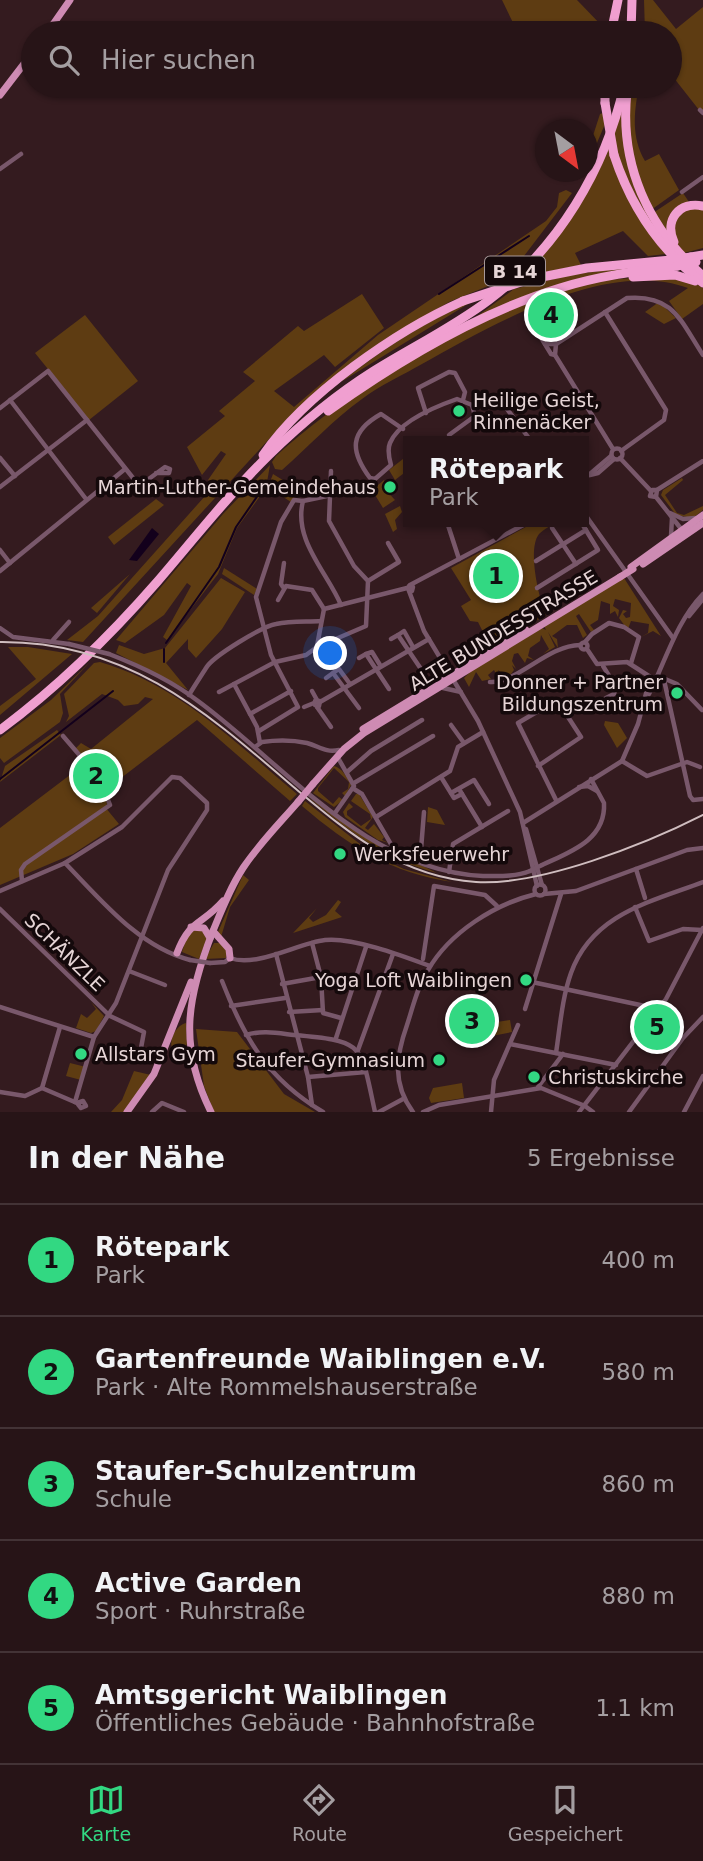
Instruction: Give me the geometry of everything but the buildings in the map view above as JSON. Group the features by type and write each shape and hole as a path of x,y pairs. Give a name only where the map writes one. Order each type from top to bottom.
{"highway":[{"path":"614,21 618,0"},
{"path":"628,21 629,0"},
{"path":"605,98 614,155 629,195 671,255 703,284"},
{"name":"B 14","path":"0,723 61,673 108,628 263,455 342,386 470,308 526,261 557,223 588,174 618,98"},
{"name":"B 14","path":"0,730 54,687 103,640 278,447 350,387 472,312 530,263 566,219 592,176 611,130 620,98"},
{"path":"624,98 625,131 633,170 648,209 676,250 703,276"},
{"path":"676,250 671,234 672,218 683,207 703,206"},
{"path":"278,447 363,386 449,337 531,298 600,277 698,257"},
{"path":"263,455 282,431 364,359 412,327 463,302 527,280 587,268 674,263"},
{"path":"600,277 675,275 703,284"}],"main road":[{"path":"56,21 70,0"},
{"path":"0,95 21,68"},
{"path":"632,568 702,522"},
{"path":"632,568 702,522"},
{"name":"ALTE BUNDESSTRASSE","path":"211,1112 193,1066 189,1021 197,973 210,938 228,895 251,857 334,758 369,724 632,568"},
{"name":"ALTE BUNDESSTRASSE","path":"334,758 364,733 435,690 451,676"},
{"path":"177,953 188,929 210,916 228,895"},
{"path":"188,929 204,928 210,938 220,941 229,949 230,958"},
{"path":"210,938 220,941"},
{"path":"127,1112 155,1074 191,981 197,973"},
{"path":"173,1030 189,1021"}],"street":[{"path":"0,169 21,154"},
{"path":"682,192 703,177"},
{"path":"545,344 556,344 627,298 666,303 675,312 703,355"},
{"path":"589,475 664,420 666,410 605,312"},
{"path":"532,323 614,449 615,458 650,491 650,496 656,497 685,534"},
{"path":"555,355 556,344"},
{"path":"0,408 48,371 125,469 142,484 156,473"},
{"path":"426,413 418,388 449,372 454,372 462,385 463,400"},
{"path":"472,405 492,398 501,401 527,436"},
{"path":"10,400 87,500"},
{"path":"403,429 381,414 354,441 354,448 370,478 374,479 391,465 388,446 403,429 426,413 463,400 472,405 475,416 449,435"},
{"path":"0,487 87,420"},
{"path":"614,449 621,451"},
{"path":"0,458 15,476"},
{"path":"650,491 657,490 703,461"},
{"path":"0,571 125,469"},
{"path":"219,692 275,662 306,655 317,647 366,626 368,581 354,566 329,521 331,471"},
{"path":"656,497 657,490"},
{"path":"301,707 275,662 256,597 281,522 295,500 328,496"},
{"path":"303,501 301,515 309,547 341,605"},
{"path":"670,515 683,520 702,522"},
{"path":"665,544 673,529 670,515"},
{"path":"449,527 459,559"},
{"path":"324,609 411,588 520,527"},
{"path":"537,588 598,550 585,527"},
{"path":"587,527 662,628 673,638"},
{"path":"552,528 576,564"},
{"path":"536,561 586,530"},
{"path":"368,581 399,562 388,543"},
{"path":"0,550 10,563"},
{"path":"278,600 283,587 281,584 284,563"},
{"path":"283,587 312,590 324,609 317,647"},
{"path":"411,588 429,639 484,732 529,835 540,890"},
{"path":"523,823 622,761 673,638 691,606 703,596"},
{"path":"189,695 205,675 207,667 233,646 276,624 321,621"},
{"path":"53,640 69,622"},
{"path":"490,682 512,675 566,645 583,644 592,634 609,623 624,627 639,637 631,663"},
{"path":"0,628 8,636 53,640 109,654 150,672 189,695 258,745 335,813 380,844 449,872 496,876 530,871 581,847 593,836 604,813 597,776"},
{"path":"391,639 404,631 421,669"},
{"path":"259,731 301,707 317,703 429,639"},
{"path":"583,644 597,664 603,666 631,663 651,676 677,684 702,710"},
{"path":"359,658 372,652 380,666"},
{"path":"366,654 389,689"},
{"path":"603,666 616,687 614,694 607,698"},
{"path":"326,678 339,669 350,684"},
{"path":"333,673 359,708"},
{"path":"645,701 651,676"},
{"path":"664,680 681,764 691,798 703,799"},
{"path":"234,684 259,731 258,745"},
{"path":"435,690 451,688 462,693"},
{"path":"312,691 331,727"},
{"path":"250,714 290,692"},
{"path":"538,766 581,737 557,700 518,723 538,766 556,800"},
{"path":"347,772 371,751 422,720"},
{"path":"451,725 464,743"},
{"path":"376,817 452,770 457,749 484,732"},
{"path":"22,881 25,864 110,805 100,779 64,736"},
{"path":"335,813 354,786 433,736"},
{"path":"258,745 307,743 334,758 362,793 393,846"},
{"path":"323,751 334,758"},
{"path":"622,761 647,776 692,761 700,767"},
{"path":"0,891 65,863 122,827 172,777 180,778 205,801 207,809 168,870 110,1016 94,1037 76,1102 42,1088"},
{"path":"441,777 454,799 474,780 489,804"},
{"path":"590,779 598,792"},
{"path":"572,790 585,786 598,792"},
{"path":"460,791 482,827"},
{"path":"449,872 453,844 508,811"},
{"path":"420,862 424,812"},
{"path":"529,835 532,816"},
{"path":"523,823 540,890"},
{"path":"413,1112 403,1099 398,1077 400,1047 413,1004 430,966 448,946 497,906 540,890 561,894 687,850 703,848"},
{"path":"65,863 142,938 170,954 177,953 190,960 210,963 225,962 230,958 244,960 328,940 366,947 430,966"},
{"path":"636,869 645,898"},
{"path":"556,1053 567,989 576,961 590,939 613,918 703,882"},
{"path":"424,959 434,886 485,895 497,906"},
{"path":"525,1009 561,894"},
{"path":"579,1112 659,1009 700,940 703,929 683,929 649,941 635,907"},
{"name":"SCHÄNZLE","path":"0,909 110,1016 144,1032 141,1048"},
{"path":"312,943 321,977 324,1015 341,1018"},
{"path":"336,1038 366,947"},
{"path":"276,954 285,998 308,1077 312,1105"},
{"path":"393,954 358,1050 377,1112 403,1099"},
{"path":"129,971 165,985"},
{"path":"282,984 321,977"},
{"path":"222,981 246,1035 270,1069 290,1091 323,1112"},
{"path":"532,982 659,1009"},
{"path":"231,1006 285,998"},
{"path":"1,1009 94,1037"},
{"path":"289,1012 323,1010"},
{"path":"629,1112 683,1038 702,1019"},
{"path":"491,1112 494,1080 518,1026"},
{"path":"0,1092 28,1096 42,1088 60,1027"},
{"path":"246,1035 258,1031 336,1038 358,1050"},
{"path":"510,1044 615,1065"},
{"path":"538,1088 563,1054"},
{"path":"270,1069 288,1061 325,1060"},
{"path":"308,1077 366,1072"},
{"path":"684,1112 703,1076"},
{"path":"423,1112 439,1105 538,1088 585,1106 593,1112"},
{"path":"152,1112 162,1103 184,1112"}],"shaded area":[{"path":"502,0 577,0 597,21 512,21"},
{"path":"644,0 653,0 670,21 645,21"},
{"path":"703,7 703,115 682,88 682,24"},
{"path":"628,98 637,98 637,143 645,161 659,154 679,190 651,210 631,149"},
{"path":"622,105 623,132 660,233 656,234 621,169 613,135"},
{"path":"603,113 605,124 598,140 598,120"},
{"path":"608,146 666,254 648,256 623,231 575,253 581,265 521,277 542,255 586,182 598,182 598,163"},
{"path":"566,190 572,193 524,256 493,284 449,302 381,342 280,427 83,642 67,640 98,616 214,486 208,480 226,454 221,451 202,475 187,447 225,416 219,411 255,381 243,372 298,326 304,331 362,294 384,328 335,367 324,355 274,391 294,407 378,335 546,221 557,207 559,193"},
{"path":"683,193 689,202 683,204 670,237 653,213"},
{"path":"703,208 703,248 684,253 676,242 672,222 680,210"},
{"path":"636,266 522,297 472,320 514,289 570,275"},
{"path":"660,277 688,281 703,288 703,304 682,319 669,301 688,288 656,281 622,282 551,300 482,331 376,389 341,416 282,470 275,469 272,462 276,456 307,429 381,377 463,330 546,295 586,284 613,279"},
{"path":"476,299 341,382 406,336"},
{"path":"659,302 676,318 664,324 645,312"},
{"path":"85,315 138,381 89,420 35,353"},
{"path":"403,459 403,474 395,480 389,470"},
{"path":"270,465 266,488 237,528 218,574 167,640 163,637 191,586 187,583 164,615 125,643 116,640 223,514"},
{"path":"273,474 299,490 291,502 268,487"},
{"path":"682,478 683,480 665,495 677,513 684,515 703,506 703,510 693,518 676,515 661,495 663,490"},
{"path":"384,480 386,484 382,486 395,500 383,508 372,490"},
{"path":"156,499 164,505 114,545 108,537"},
{"path":"400,506 402,512 395,520 397,529 393,532 385,514"},
{"path":"526,527 549,527 539,534 534,551 540,598 546,615 457,667 457,662 482,645 487,633 483,632 478,622 470,621 461,606 471,600 451,568"},
{"path":"152,528 159,534 137,561 129,560"},
{"path":"224,568 257,589 254,595 222,574"},
{"path":"130,574 97,613 91,608"},
{"path":"221,578 245,592 222,629 196,658 188,649 188,639 166,663 188,690 116,653 119,645 144,654 165,648"},
{"path":"624,578 661,636 653,631 641,637 648,633 649,624 631,621 628,629 633,631 628,630 619,618 623,610 627,611 623,614 626,618 630,617 631,603 615,599 613,606 619,610 618,617 615,611 610,614 610,604 601,601 598,620 590,625 594,630 599,628 591,632 579,614 576,616 587,635 583,638 577,625 567,625 552,636 557,639 558,648 548,632 555,647 543,654 549,649 541,635 540,641 530,648 528,656 534,660 527,658 525,663 518,653 514,654 512,661 516,669 512,665 514,670 511,674 505,676 498,670 498,678 494,670 488,675 491,679 482,681 476,672 469,687 464,678 471,671 542,628 546,630 544,626"},
{"path":"8,647 28,647 72,654 0,715 0,706 36,679"},
{"path":"90,662 60,694 63,713 60,722 4,763 0,758 0,738 51,700"},
{"path":"100,662 128,672 180,700 229,736 297,794 290,801 197,720 104,791 107,804 105,807 119,824 73,854 0,885 0,828 87,762 75,749 81,743 91,749 153,699 145,697 138,704 124,706 118,700 102,694 66,722 69,716 64,694 94,663"},
{"path":"605,721 618,723 627,738 617,748 604,725"},
{"path":"57,730 61,735 0,782 5,766"},
{"path":"334,766 342,771 351,785 345,796 342,793 348,789 349,782 334,768 318,788 333,804 339,797 343,800 334,807 313,793"},
{"path":"359,794 373,817 365,828 368,830 374,824 384,837 382,840 389,843 378,840 345,817 343,812 349,803 353,807 347,811 347,815 361,826 371,819 370,814 351,801"},
{"path":"308,797 366,838 437,873 384,852"},
{"path":"305,801 374,855 404,869 452,882 409,872 372,856 319,820 302,806"},
{"path":"428,807 437,810 445,825 427,822"},
{"path":"243,875 249,880 230,907 221,937 218,932"},
{"path":"338,900 341,902 335,911 342,917 293,933 317,908 309,918 313,922 326,915"},
{"path":"189,930 204,930 207,938 199,959 182,952"},
{"path":"214,943 220,943 227,950 226,958 205,959"},
{"path":"91,1002 104,1016 96,1031 91,1033 76,1028 81,1014 87,1018 96,1009"},
{"path":"510,1020 512,1032 492,1036 490,1023"},
{"path":"186,1023 187,1044 183,1052 184,1049 174,1046 172,1048 172,1040 177,1029"},
{"path":"196,1029 237,1032 284,1094 315,1112 214,1112 204,1086"},
{"path":"70,1063 86,1067 81,1080 66,1076"},
{"path":"134,1071 151,1075 124,1112 111,1112 122,1100"},
{"path":"462,1083 464,1098 431,1103 429,1098 433,1088"}],"waterway":[{"path":"439,294 529,236"},
{"path":"166,643 219,567 236,527 263,488"},
{"path":"164,649 164,662"},
{"path":"0,779 113,691"}],"railway":[{"path":"0,642 45,645 87,654 162,686 229,733 357,837 400,862 424,872 476,882 530,877 623,850 703,815"}],"place":[{"name":"Active Garden","path":"551,315"},
{"name":"Heilige Geist, Rinnenäcker","path":"459,411"},
{"name":"Martin-Luther-Gemeindehaus","path":"390,487"},
{"name":"Rötepark","path":"496,576"},
{"name":"Donner + Partner Bildungszentrum","path":"677,693"},
{"name":"Gartenfreunde Waiblingen e.V.","path":"96,776"},
{"name":"Werksfeuerwehr","path":"340,854"},
{"name":"Yoga Loft Waiblingen","path":"526,980"},
{"name":"Staufer-Schulzentrum","path":"472,1021"},
{"name":"Amtsgericht Waiblingen","path":"657,1027"},
{"name":"Allstars Gym","path":"81,1054"},
{"name":"Staufer-Gymnasium","path":"439,1060"},
{"name":"Christuskirche","path":"534,1077"}]}
